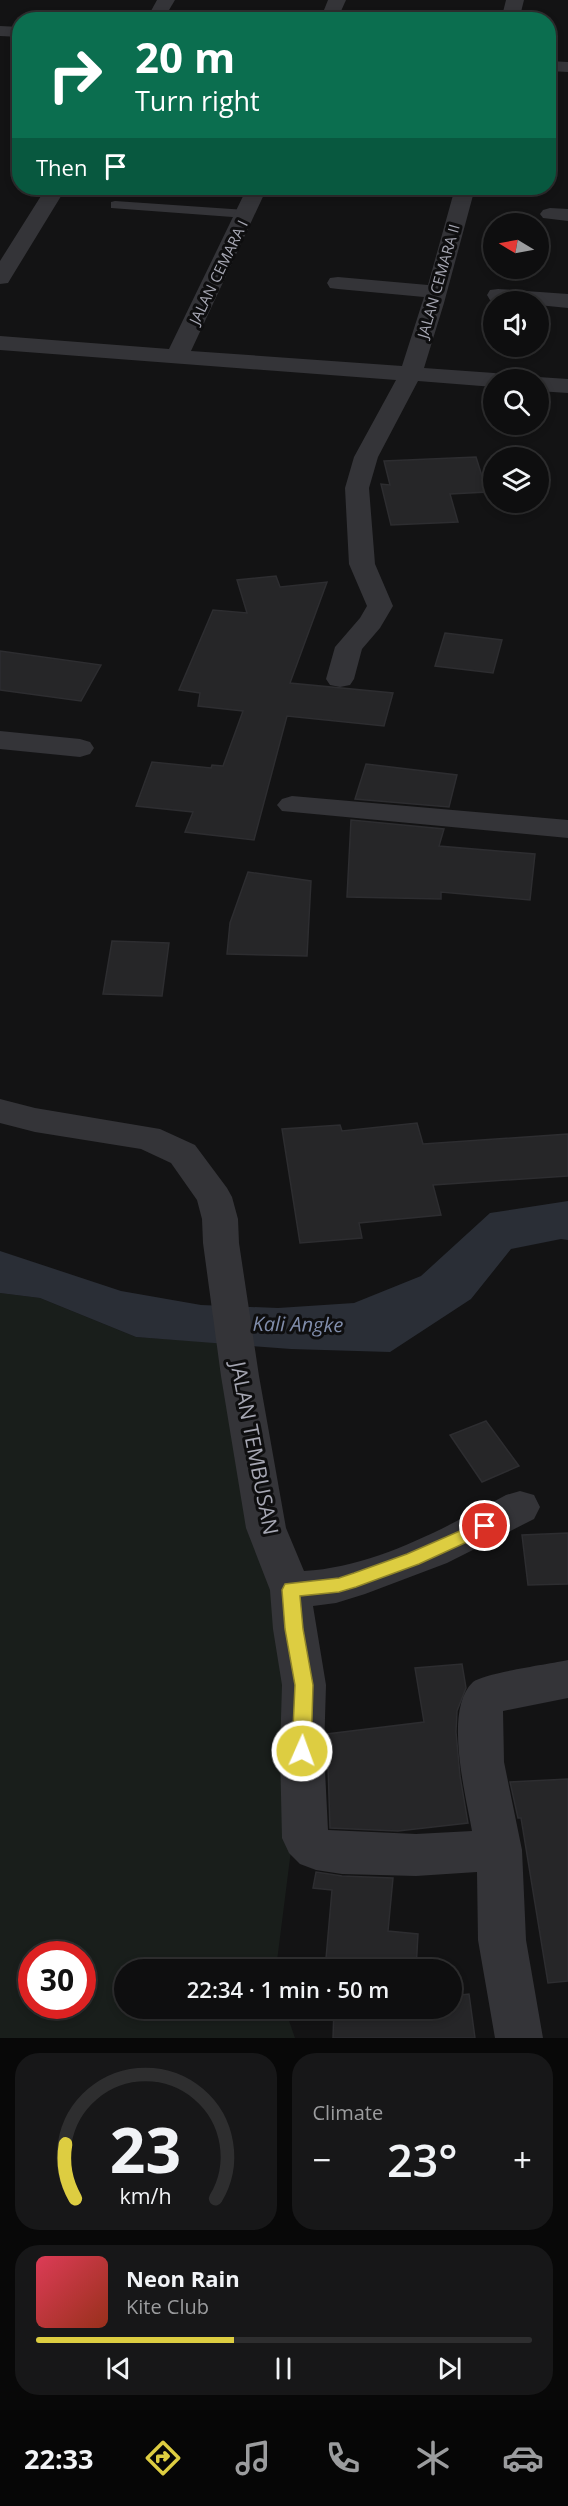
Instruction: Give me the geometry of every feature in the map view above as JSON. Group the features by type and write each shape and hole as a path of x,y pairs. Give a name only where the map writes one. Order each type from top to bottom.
{"street":[{"path":"0,278 52,195"},
{"name":"JALAN CEMARA I","path":"177,356 254,195"},
{"name":"JALAN CEMARA II","path":"340,679 349,647 371,622 380,606 377,592 365,573 360,556 361,537 357,511 357,488 371,448 410,373 463,195"},
{"path":"338,283 436,292"},
{"path":"549,299 568,300"},
{"path":"0,343 483,379"},
{"path":"549,385 568,386"},
{"path":"0,740 80,748"},
{"path":"292,805 568,829"},
{"name":"JALAN TEMBUSAN","path":"0,1111 35,1120 148,1138 183,1154 214,1197 220,1219 221,1243 240,1376 266,1528 291,1590 294,1629 304,1685 302,1774 305,1838 316,1849 342,1852 416,1855 499,1850"},
{"path":"291,1590 339,1585 372,1574 453,1542 520,1508"},
{"path":"519,2038 502,1940 499,1850 484,1778 481,1708 489,1695 568,1679"}],"lane":[{"path":"115,204 246,214"}],"shaded area":[{"path":"0,1293 40,1298 136,1337 225,1343 274,1560 296,1811 277,1959 114,1959 114,2019 288,2019 295,2038 0,2038"}],"water":[{"name":"Kali Angke","path":"568,1201 568,1240 561,1239 511,1249 471,1299 390,1352 291,1349 136,1337 40,1298 0,1293 0,1251 121,1291 201,1305 278,1308 354,1303 421,1276 490,1213"}],"building":[{"path":"476,457 483,479 483,492 450,494 458,522 391,525 381,484 390,485 384,461"},
{"path":"276,576 280,587 327,582 290,683 393,693 384,726 287,716 254,840 185,832 193,812 136,806 152,762 211,768 212,765 223,766 243,711 198,706 200,693 179,690 213,610 247,613 237,580"},
{"path":"445,633 502,640 493,673 435,666"},
{"path":"0,651 101,665 81,701 0,690"},
{"path":"366,764 457,775 449,807 355,799"},
{"path":"351,820 444,829 439,846 535,854 530,900 441,892 441,899 347,897"},
{"path":"248,872 311,881 307,956 227,954 230,923"},
{"path":"112,941 169,943 162,996 103,994"},
{"path":"417,1123 423,1144 568,1134 568,1176 433,1185 441,1215 359,1223 362,1238 300,1243 282,1129 340,1125 342,1131"},
{"path":"486,1421 519,1466 482,1482 450,1435"},
{"path":"568,1533 568,1584 528,1585 522,1535"},
{"path":"462,1664 466,1688 457,1711 456,1732 468,1823 398,1831 330,1828 327,1734 424,1722 415,1668"},
{"path":"568,1779 568,1981 548,1983 521,1818 518,1818 510,1782"},
{"path":"316,1872 342,1876 393,1878 388,1931 418,1934 417,1959 326,1959 332,1890 313,1888"},
{"path":"469,1994 475,2038 333,2038 334,2019 462,2019 462,1995"}],"route":[{"path":"302,1751 304,1685 294,1629 291,1590 339,1585 356,1580 413,1559 485,1526"}]}
